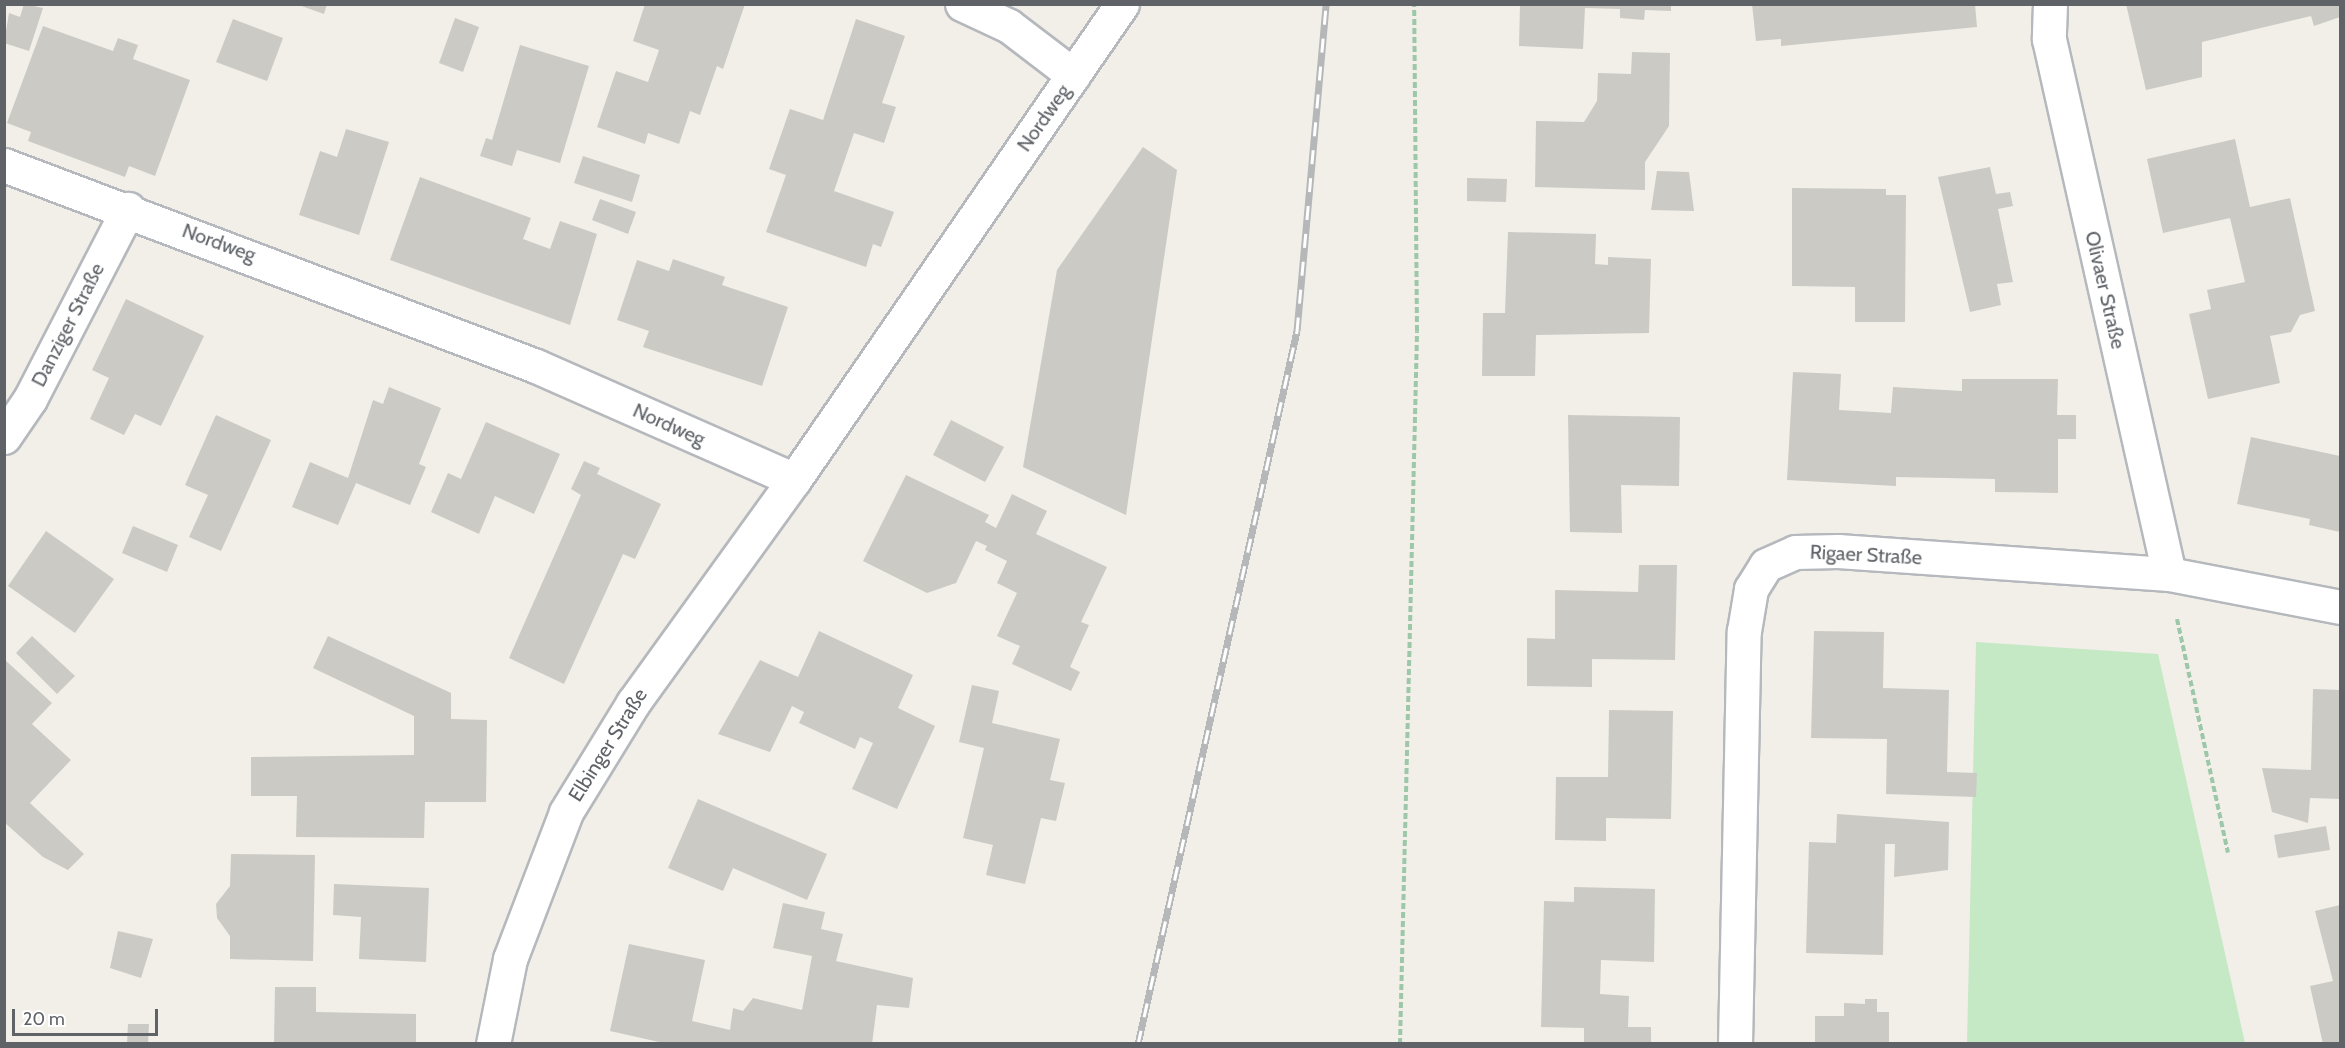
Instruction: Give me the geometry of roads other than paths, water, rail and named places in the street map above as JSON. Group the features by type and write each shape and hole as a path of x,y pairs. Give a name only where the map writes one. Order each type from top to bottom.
{"street":[{"path":"962,4 1009,26 1073,75"},
{"name":"Nordweg","path":"4,165 128,209 536,366 794,480 1122,4"},
{"name":"Olivaer Straße","path":"2050,4 2049,39 2169,574"},
{"name":"Danziger Straße","path":"4,437 30,399 128,209"},
{"name":"Elbinger Straße","path":"493,1044 510,959 566,812 633,703 794,480"},
{"name":"Rigaer Straße","path":"1735,1044 1744,631 1752,589 1766,565 1795,552 1838,551 2169,574 2340,607"}],"railway":[{"path":"1138,1044 1297,331 1326,4"}]}
